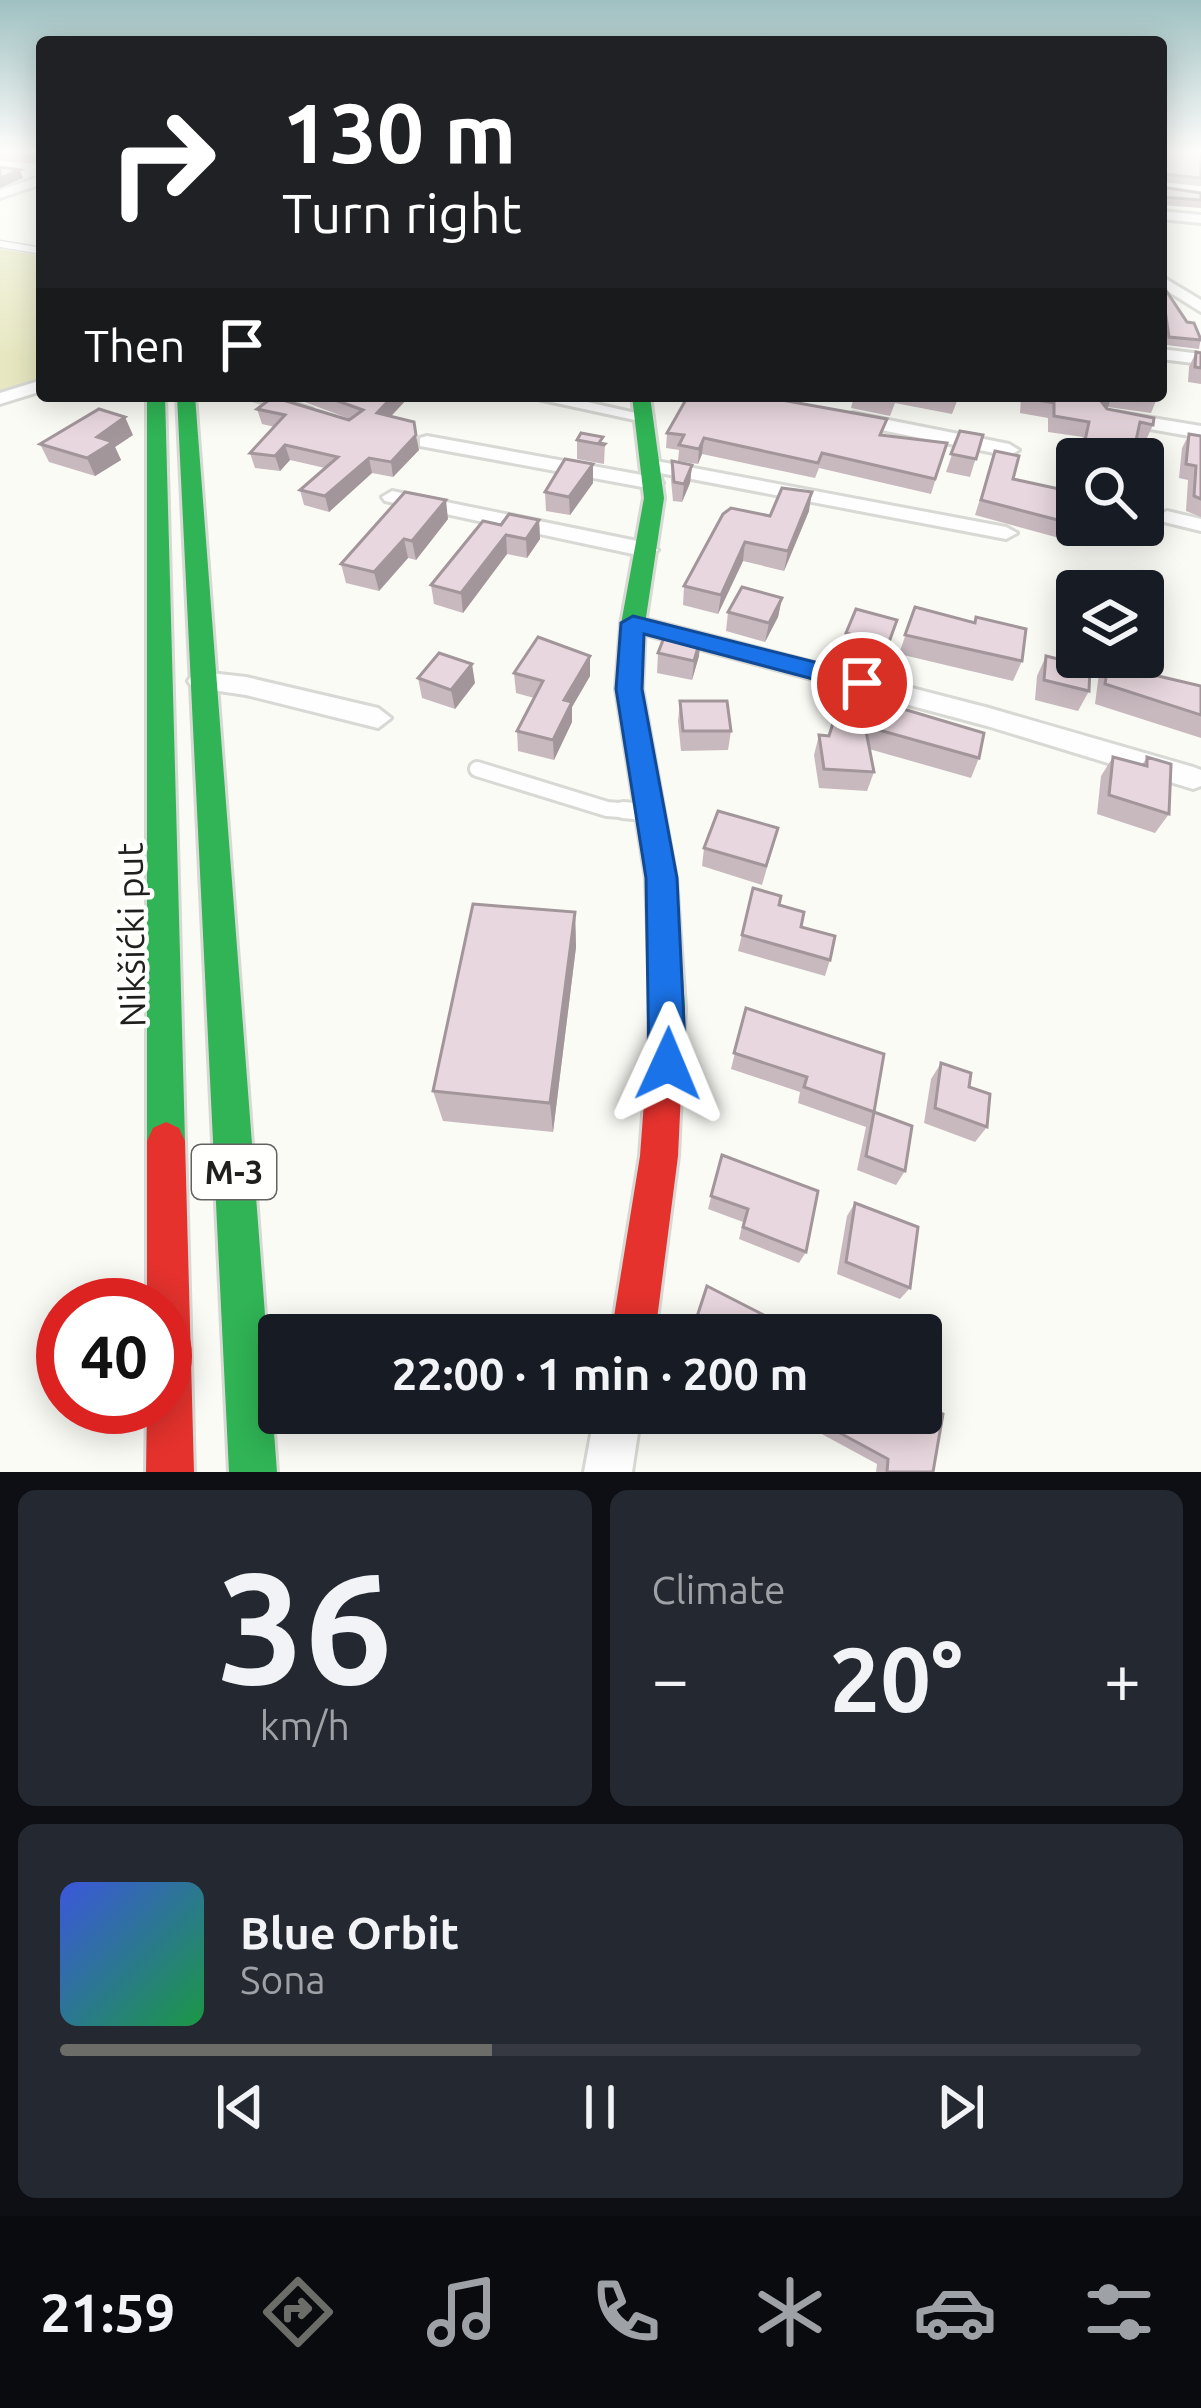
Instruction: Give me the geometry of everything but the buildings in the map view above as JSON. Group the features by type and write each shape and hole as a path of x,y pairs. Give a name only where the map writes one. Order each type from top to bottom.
{"main road":[{"name":"Nikšićki put","path":"156,402 166,882 170,1472"},
{"path":"166,882 212,873 186,402"},
{"path":"636,1314 659,1156 669,1031 662,878 629,689 652,474 642,406"},
{"name":"M-3","path":"212,873 253,1472"}],"street":[{"path":"1167,285 1201,321"},
{"path":"1167,297 1181,297 1201,308"},
{"path":"1167,355 1201,358"},
{"path":"0,399 36,387"},
{"path":"273,402 332,418"},
{"path":"598,402 642,406"},
{"path":"828,414 1009,450"},
{"path":"1107,416 1201,432"},
{"path":"427,442 1006,533"},
{"path":"392,497 647,550"},
{"path":"1167,517 1201,525"},
{"path":"633,623 989,717 1192,778"},
{"path":"201,681 246,686 378,718"},
{"path":"608,1472 614,1434"}],"lane":[{"path":"0,244 36,250"},
{"path":"477,769 607,809 650,812"}],"green space":[{"path":"0,249 36,255 36,380 0,391"}],"traffic: fast":[{"path":"156,402 166,1141"},
{"path":"186,402 253,1472"},
{"path":"642,402 654,498 633,624 629,689 661,878 668,1008"}],"traffic: jam":[{"path":"636,1314 659,1156 668,1008"},
{"path":"166,1141 170,1472"}],"route":[{"path":"668,1064 662,878 629,689 633,623 862,683"}]}
